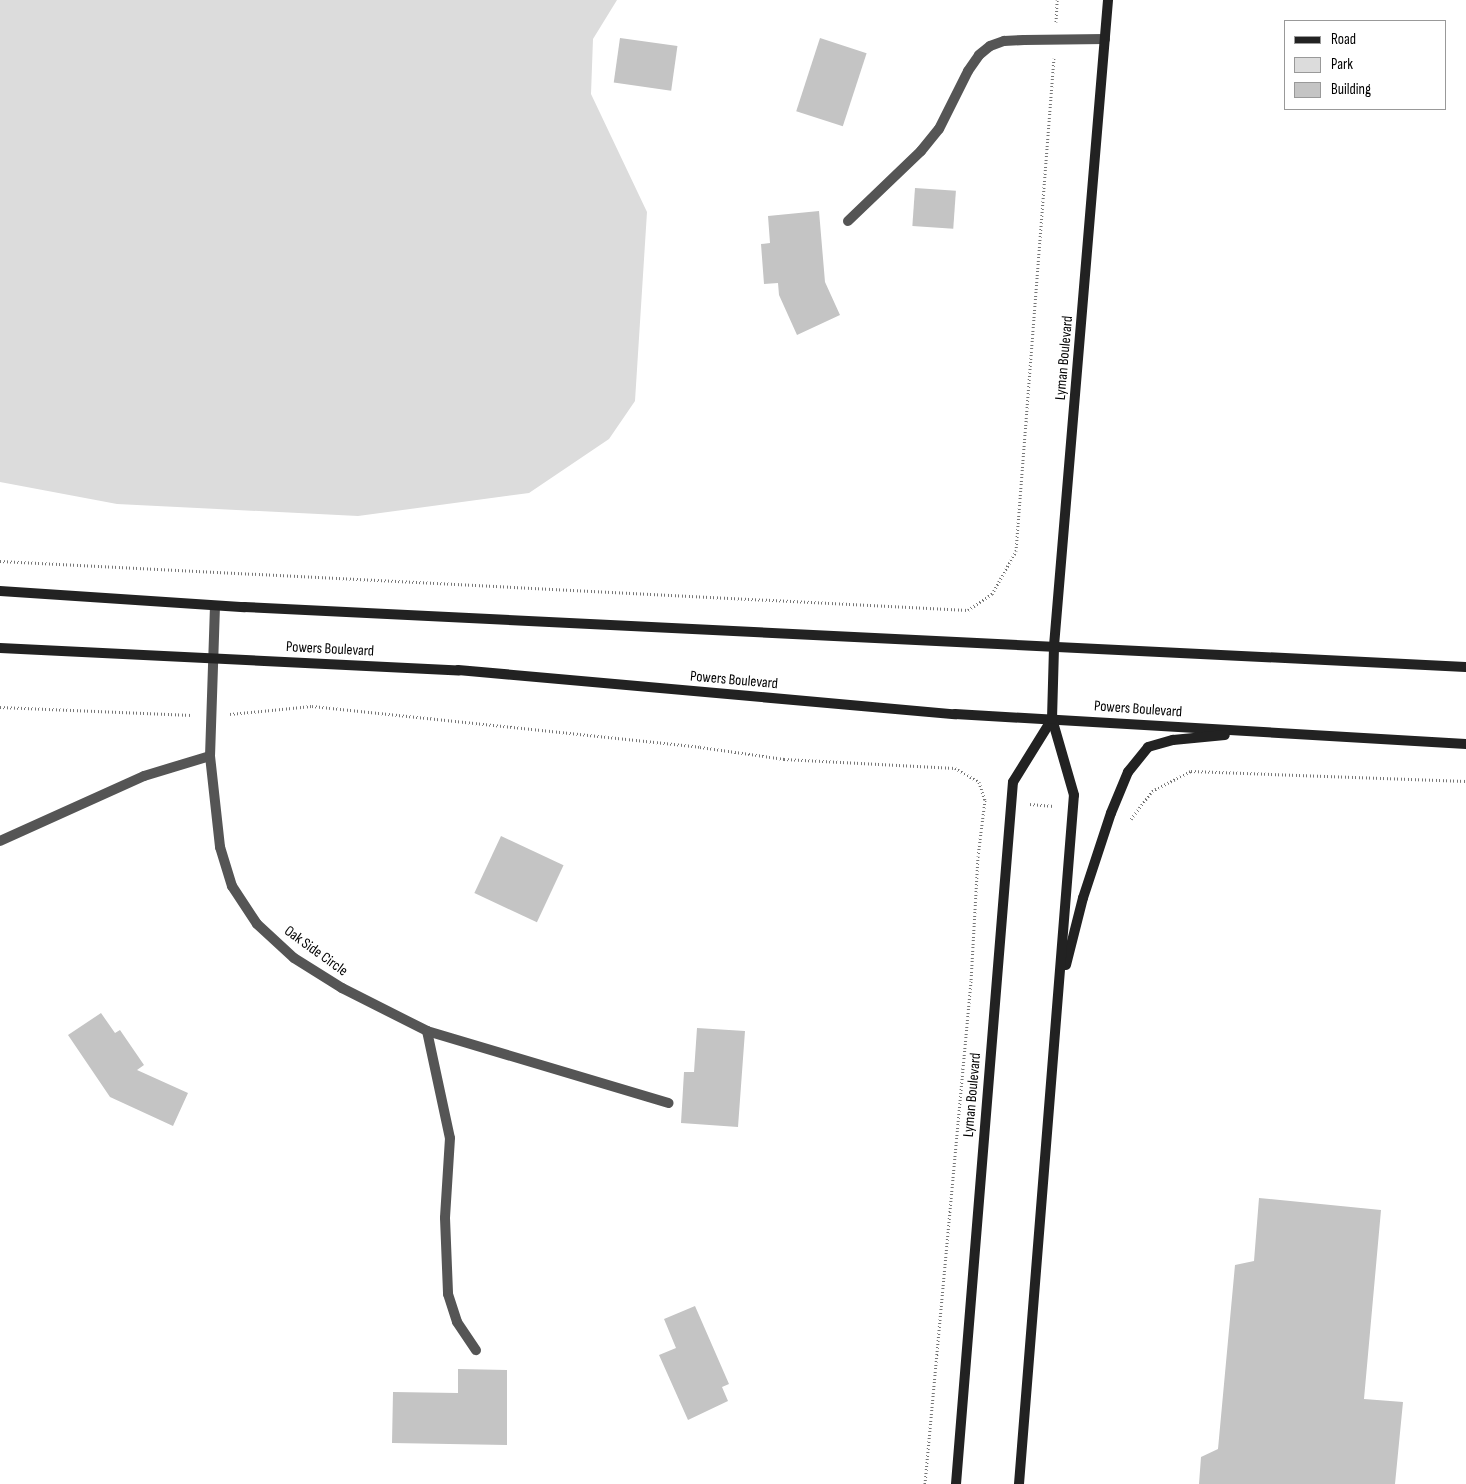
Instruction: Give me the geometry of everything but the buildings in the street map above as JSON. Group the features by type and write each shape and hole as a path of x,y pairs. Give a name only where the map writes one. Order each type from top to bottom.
{"main road":[{"name":"Lyman Boulevard","path":"1019,1484 1074,795 1052,719 1054,646 1108,0"},
{"path":"0,591 215,606 1054,646 1466,668"},
{"name":"Powers Boulevard","path":"0,648 458,670 954,714 1466,744"},
{"name":"Lyman Boulevard","path":"956,1484 1013,782 1052,719"},
{"path":"1059,993 1092,870 1111,813 1133,766 1148,747 1173,740 1255,732"}],"street":[{"path":"848,221 921,151 938,129 979,56 1004,41 1105,39"},
{"name":"Oak Side Circle","path":"215,606 211,658 210,756 220,847 232,886 257,924 294,958 342,988 427,1031 669,1103"},
{"path":"0,841 144,776 210,756"},
{"path":"427,1031 450,1138 445,1218 448,1294 457,1322 476,1350"}],"path":[{"path":"0,561 968,610 992,594 1016,551 1057,0"},
{"path":"0,706 211,716 312,706 700,747 784,759 955,768 979,782 985,800 978,856 971,981 925,1484"},
{"path":"1132,820 1152,791 1191,771 1466,781"}],"green space":[{"path":"0,0 617,0 593,39 591,94 647,212 635,401 609,439 529,493 358,516 117,504 0,482"}]}
